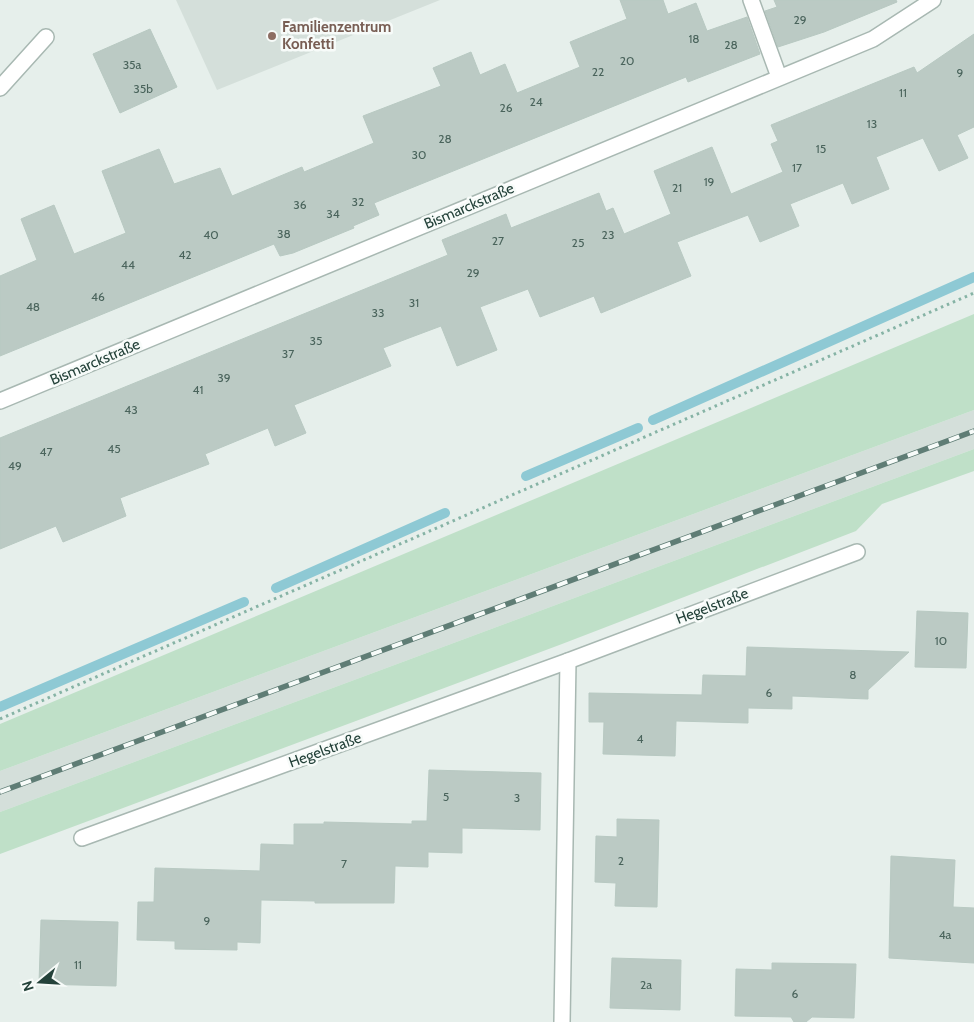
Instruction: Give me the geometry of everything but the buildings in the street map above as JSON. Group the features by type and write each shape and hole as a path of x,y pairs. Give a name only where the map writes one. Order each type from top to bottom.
{"street":[{"path":"751,0 779,77"},
{"name":"Bismarckstraße","path":"0,401 873,39 932,0"},
{"path":"0,88 46,37"},
{"name":"Hegelstraße","path":"82,838 568,661 857,552"},
{"path":"562,1022 568,661"}],"path":[{"path":"0,719 974,293"}],"shaded area":[{"name":"Familienzentrum Konfetti","path":"176,0 440,0 217,90"},
{"path":"974,410 974,449 0,812 0,771"}],"green space":[{"path":"974,314 974,410 0,771 0,724"},
{"path":"974,449 974,471 882,504 856,531 562,644 0,854 0,812"}],"waterway":[{"path":"653,420 974,277"},
{"path":"526,476 638,428"},
{"path":"276,588 445,513"},
{"path":"0,707 244,602"}],"railway":[{"path":"0,792 974,431"}],"place":[{"name":"Familienzentrum Konfetti","path":"272,36"}]}
